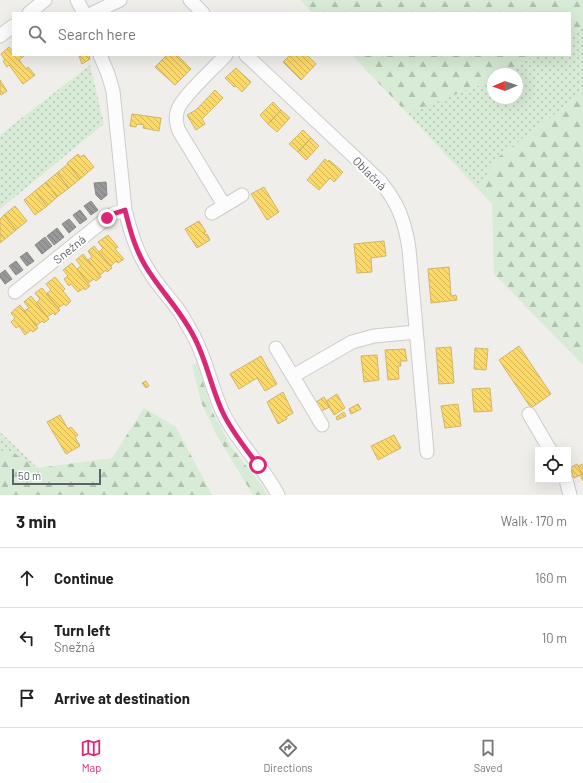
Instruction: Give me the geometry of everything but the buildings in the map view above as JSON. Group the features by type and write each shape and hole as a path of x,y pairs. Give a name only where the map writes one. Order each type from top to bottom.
{"street":[{"path":"30,12 45,0"},
{"path":"76,0 83,12"},
{"path":"95,12 120,0"},
{"path":"190,0 202,12"},
{"path":"0,36 12,27"},
{"path":"100,56 113,91 125,210 129,228 138,251 143,262 180,312 193,335 204,358 223,414 272,483 278,495"},
{"path":"224,205 179,131 176,120 177,110 183,100 225,56"},
{"name":"Oblačná","path":"247,56 369,170 390,193 403,219 407,232 427,452"},
{"path":"212,212 242,195"},
{"name":"Snežná","path":"15,292 107,218 113,214 125,210"},
{"path":"293,376 352,342 374,336 416,332"},
{"path":"276,348 322,425"},
{"path":"529,414 548,447"},
{"path":"567,483 570,495"}],"green space":[{"path":"300,0 583,0 583,27 571,33 571,12 311,12"},
{"path":"583,27 583,93 497,158 478,189 407,113 487,82 487,104 523,104 523,68 514,68 533,56 571,56 571,33"},
{"path":"353,56 533,56 514,68 487,68 487,83 407,113"},
{"path":"90,65 104,124 0,209 0,135"},
{"path":"583,93 583,365 494,274 492,204 478,189 497,158"},
{"path":"197,363 213,413 232,448 263,487 267,495 253,495 216,434 201,402 192,365"},
{"path":"144,408 176,427 212,495 0,495 0,451 14,453 38,468 112,458"},
{"path":"0,432 38,468 14,453 0,451"}],"route":[{"path":"107,218 113,214 125,210 129,228 146,267 180,312 204,358 223,414 258,465"}]}
